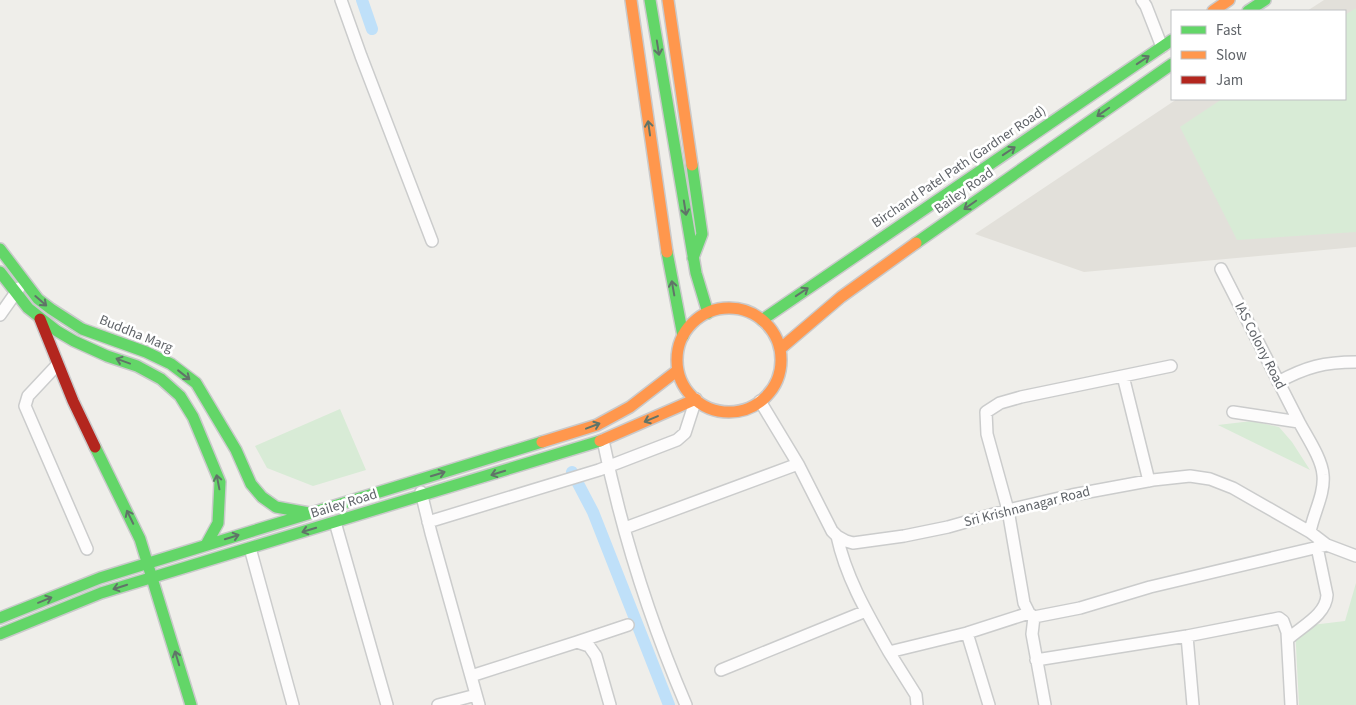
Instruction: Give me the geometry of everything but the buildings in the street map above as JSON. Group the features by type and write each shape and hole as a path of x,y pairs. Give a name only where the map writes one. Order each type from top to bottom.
{"main road":[{"path":"631,0 664,234 683,336"},
{"path":"650,0 693,258 698,282 708,312"},
{"path":"668,0 702,234 693,258"},
{"path":"1214,10 1229,0"},
{"path":"1250,10 1265,0"},
{"name":"Birchand Patel Path (Gardner Road)","path":"762,320 1171,41"},
{"name":"Bailey Road","path":"780,350 802,328 832,304 904,251 1171,65"},
{"name":"Buddha Marg","path":"0,249 38,299 82,329 146,352 170,364 196,384 236,450 250,484 262,497 276,507 310,513"},
{"path":"0,272 28,308 40,319 74,341 107,356 137,366 161,379 180,396 193,417 220,482 218,523 206,545"},
{"path":"730,308 753,314 770,328 776,338 781,361 777,378 768,393 750,407 727,412 710,408 687,391 678,370 679,347 683,336 698,318 708,312 730,308"},
{"path":"40,319 73,401 140,539 153,576 191,705"},
{"name":"Bailey Road","path":"0,618 100,578 148,562 597,425 630,407 678,370"},
{"name":"Bailey Road","path":"0,634 101,593 153,576 602,440 696,399"}],"street":[{"path":"341,0 432,242"},
{"path":"1142,0 1162,48"},
{"name":"IAS Colony Road","path":"1221,269 1320,464 1323,476 1322,487 1310,532"},
{"path":"0,315 24,282"},
{"path":"1278,382 1301,370 1316,366 1337,362 1356,362"},
{"path":"58,364 28,396 24,406 87,549"},
{"path":"1045,705 1036,660 1031,615 1024,603 1008,510 987,434 986,412 1000,403 1171,366"},
{"path":"1123,376 1149,481"},
{"path":"428,522 604,468 676,440 685,433 696,399"},
{"path":"760,401 798,464 836,536 841,554 866,611 916,695 917,705"},
{"path":"1233,412 1299,422"},
{"path":"602,440 604,468 625,528 651,616 686,705"},
{"path":"625,528 798,464"},
{"name":"Sri Krishnanagar Road","path":"836,536 846,542 853,543 904,536 948,527 1008,510 1081,493 1190,476 1210,479 1233,488 1310,532 1322,546 1356,556"},
{"path":"418,481 478,700 438,705"},
{"path":"335,522 387,705"},
{"path":"889,652 1031,615 1080,608 1150,587 1322,546 1327,603 1324,609 1288,638"},
{"path":"250,548 292,705"},
{"path":"721,670 866,611"},
{"path":"1036,660 1187,636 1279,618 1284,621 1288,638 1291,705"},
{"path":"471,676 628,625"},
{"path":"967,633 989,705"},
{"path":"1187,636 1193,705"},
{"path":"577,642 590,646 596,656 610,705"}],"shaded area":[{"path":"1324,0 1356,0 1356,247 1084,272 975,234 1176,100 1346,100 1346,10 1309,10"}],"green space":[{"path":"1356,8 1356,232 1237,240 1180,127 1220,100 1346,100 1346,14"},
{"path":"340,409 366,470 313,486 267,468 255,446"},
{"path":"1252,421 1279,427 1292,442 1310,470 1218,425"},
{"path":"1356,583 1356,705 1299,705 1295,627 1345,621"}],"waterway":[{"path":"362,0 372,29"},
{"path":"572,472 593,512 669,705"}],"traffic: fast":[{"path":"650,0 696,273 708,313"},
{"path":"1250,10 1265,0"},
{"path":"762,320 1171,41"},
{"path":"916,243 1171,65"},
{"path":"692,165 702,234 693,258"},
{"path":"0,249 38,299 51,309 82,329 146,352 171,364 196,383 236,450 251,484 262,497 276,507 309,513"},
{"path":"667,252 683,336"},
{"path":"0,272 28,308 57,331 107,356 137,366 161,379 180,396 193,417 220,482 218,523 206,545"},
{"path":"0,634 101,593 600,441"},
{"path":"0,618 100,578 542,442"},
{"path":"95,447 140,539 191,705"}],"traffic: slow":[{"path":"631,0 667,252"},
{"path":"668,0 692,165"},
{"path":"1214,10 1229,0"},
{"path":"780,349 841,297 916,243"},
{"path":"729,308 749,312 758,317 772,331 777,340 781,360 777,380 772,389 758,403 749,408 729,412 709,408 700,403 686,389 681,380 677,360 681,340 686,331 700,317 709,312 729,308"},
{"path":"542,442 597,425 630,407 678,370"},
{"path":"600,441 696,399"}],"traffic: jam":[{"path":"40,319 73,401 95,447"}]}
